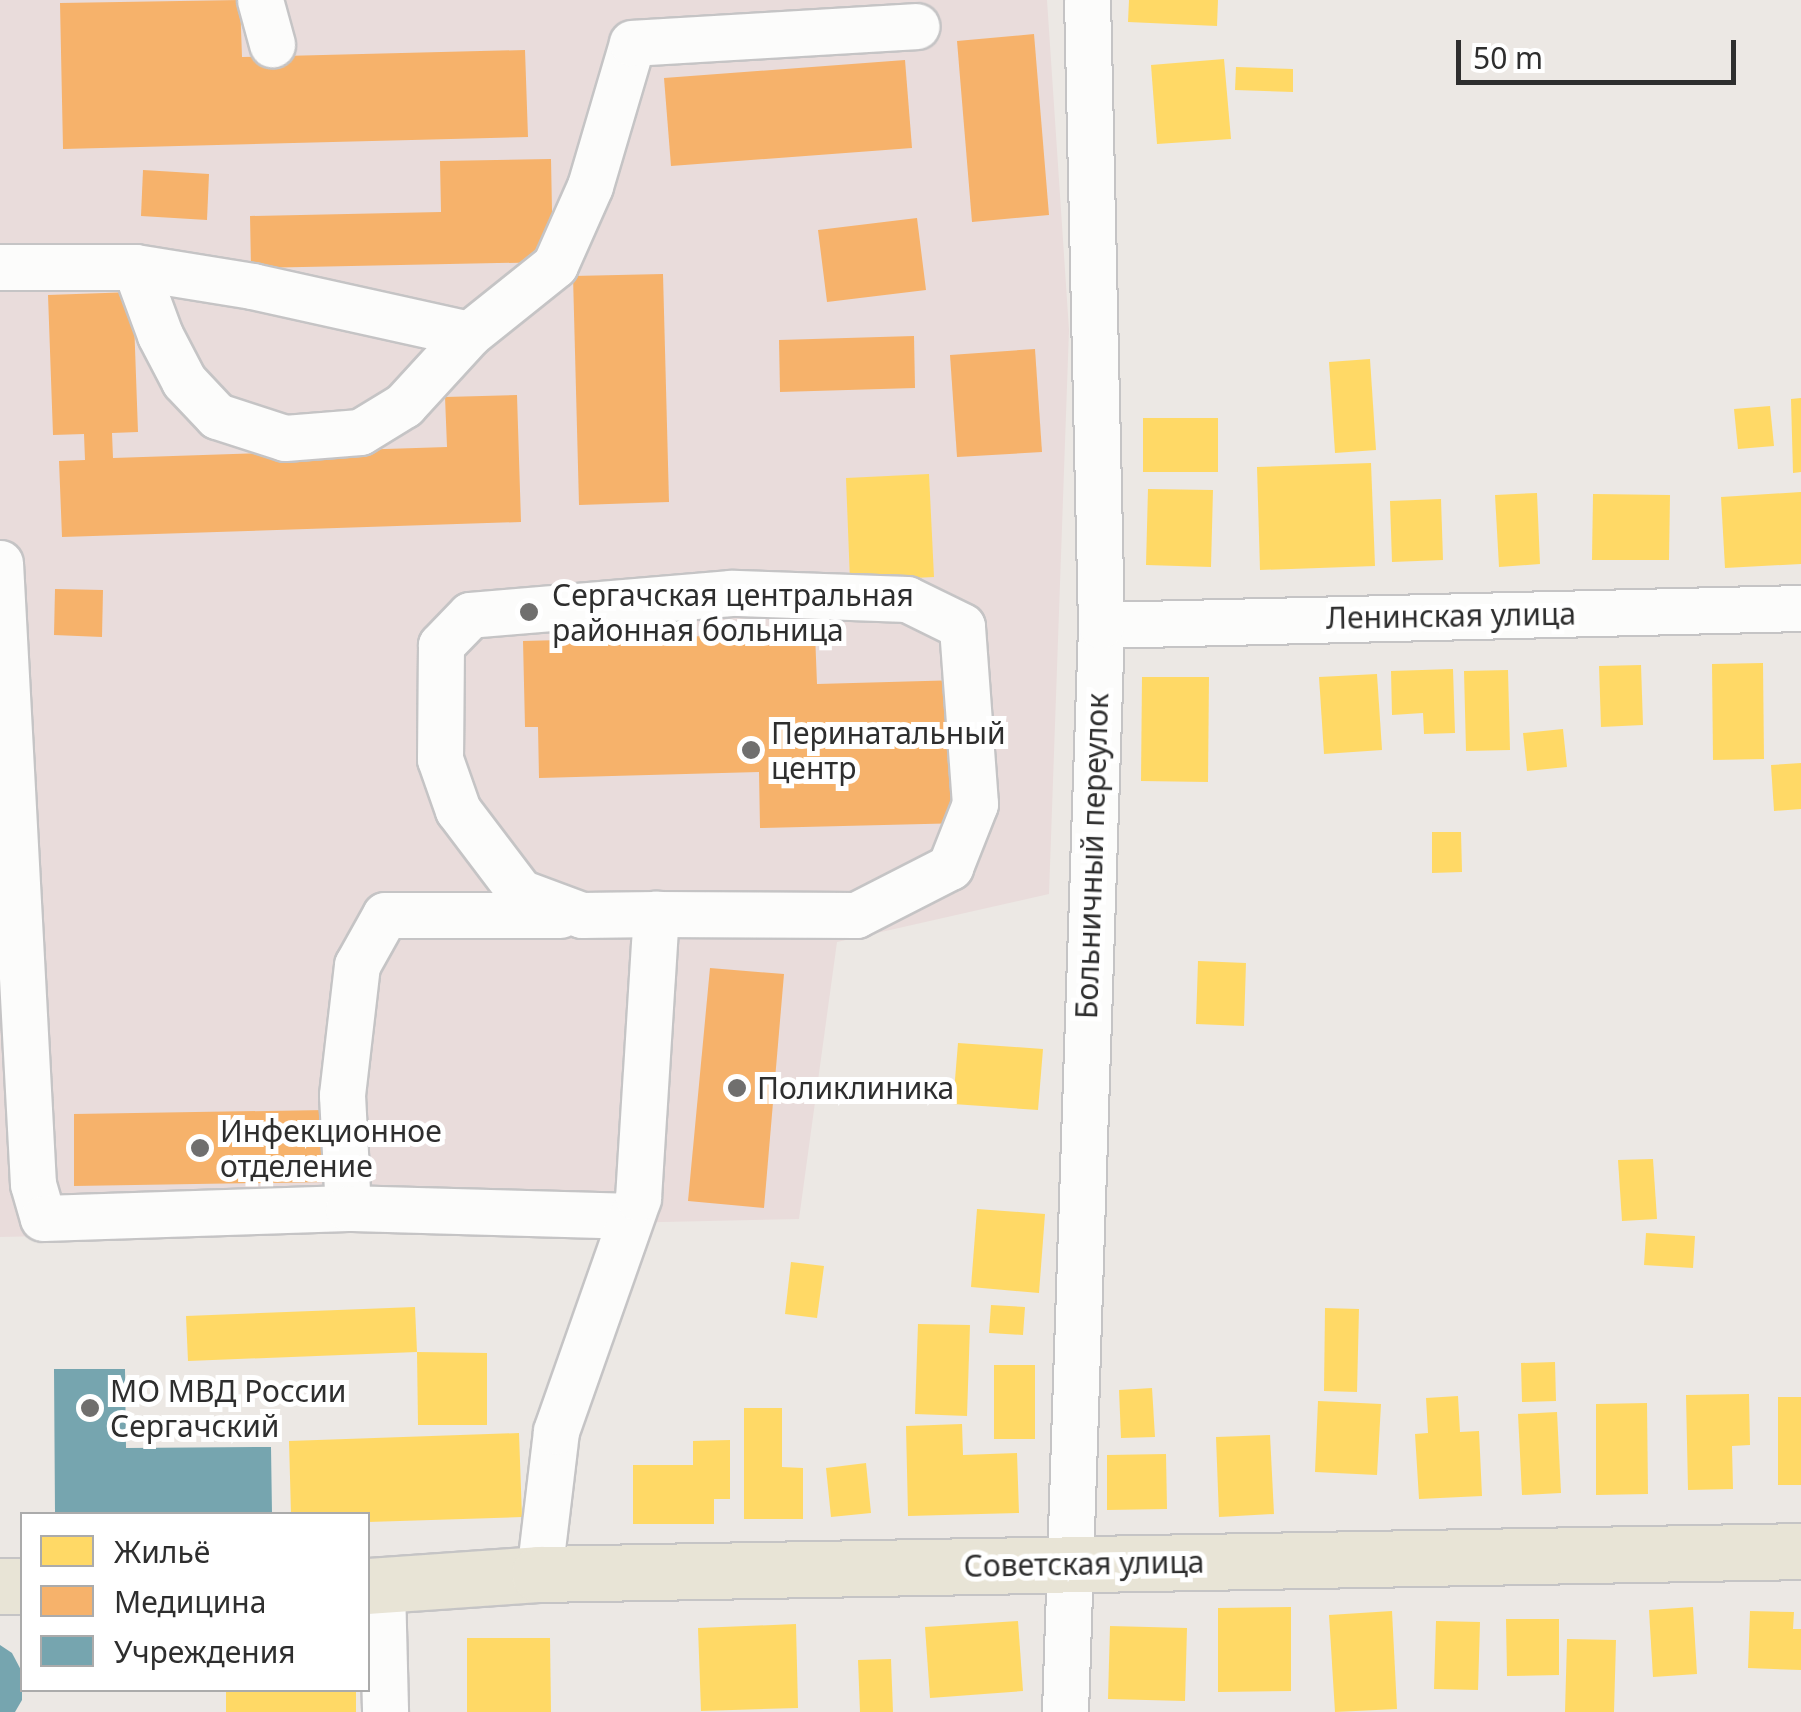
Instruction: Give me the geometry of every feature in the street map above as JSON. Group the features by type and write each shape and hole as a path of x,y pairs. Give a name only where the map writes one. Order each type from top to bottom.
{"main road":[{"name":"Советская улица","path":"375,1586 540,1574 1801,1551"}],"street":[{"path":"260,0 272,44"},
{"name":"Больничный переулок","path":"1065,1712 1066,1564 1100,625 1086,0"},
{"path":"136,267 160,335 184,381 217,416 285,438 360,432 404,405 470,334 555,265 590,186 632,43 916,26"},
{"path":"0,267 136,267 252,286 470,334"},
{"path":"0,563 33,1184 43,1218 348,1208 632,1216"},
{"path":"348,1208 342,1096 357,965 385,915 582,915 656,914 856,915 950,867 975,804 962,626 907,599 731,593 470,615 441,645 440,760 458,810 520,892 582,915"},
{"name":"Ленинская улица","path":"1100,625 1801,608"},
{"path":"540,1574 556,1431 638,1198 656,914"},
{"path":"375,1586 385,1712"}],"shaded area":[{"name":"Сергачская центральная районная больница","path":"0,0 1047,0 1069,330 1049,894 837,942 799,1219 0,1237"}],"building: Жильё":[{"path":"1129,0 1218,0 1217,26 1128,22"},
{"path":"1224,59 1231,139 1157,144 1151,65"},
{"path":"1236,67 1293,69 1293,92 1235,90"},
{"path":"1370,359 1376,450 1335,453 1329,362"},
{"path":"1801,398 1801,472 1793,473 1791,399"},
{"path":"1770,406 1774,446 1738,449 1734,409"},
{"path":"1143,418 1218,418 1218,472 1143,472"},
{"path":"1371,463 1375,566 1260,570 1257,467"},
{"path":"929,474 934,577 850,581 846,478"},
{"path":"1148,489 1213,490 1211,567 1146,565"},
{"path":"1801,492 1801,564 1725,568 1721,497"},
{"path":"1537,493 1540,564 1499,567 1495,495"},
{"path":"1593,494 1670,495 1669,560 1592,560"},
{"path":"1441,499 1443,560 1392,562 1390,501"},
{"path":"1763,663 1764,759 1713,760 1712,664"},
{"path":"1641,665 1643,725 1601,727 1599,666"},
{"path":"1453,669 1455,733 1424,734 1423,713 1392,715 1391,671"},
{"path":"1508,670 1510,750 1466,751 1464,671"},
{"path":"1377,674 1382,750 1324,754 1319,677"},
{"path":"1142,677 1209,677 1208,782 1141,781"},
{"path":"1563,729 1567,767 1527,771 1523,733"},
{"path":"1801,763 1801,809 1774,811 1771,765"},
{"path":"1432,832 1461,832 1462,872 1432,873"},
{"path":"1198,961 1246,963 1244,1026 1196,1024"},
{"path":"958,1043 1043,1049 1038,1110 953,1104"},
{"path":"1653,1159 1657,1219 1622,1221 1618,1160"},
{"path":"977,1209 1045,1214 1039,1293 971,1287"},
{"path":"1646,1233 1695,1236 1693,1268 1644,1265"},
{"path":"791,1262 824,1266 817,1318 785,1314"},
{"path":"991,1305 1025,1307 1023,1335 989,1333"},
{"path":"415,1307 417,1352 188,1361 186,1316"},
{"path":"1325,1308 1359,1309 1357,1392 1324,1391"},
{"path":"918,1324 970,1325 967,1416 915,1414"},
{"path":"417,1352 487,1353 487,1425 418,1425"},
{"path":"1555,1362 1556,1401 1522,1402 1521,1363"},
{"path":"994,1365 1035,1365 1035,1439 994,1439"},
{"path":"1152,1388 1155,1437 1121,1438 1119,1390"},
{"path":"1749,1394 1750,1445 1732,1446 1733,1489 1688,1490 1686,1395"},
{"path":"1458,1396 1460,1432 1479,1431 1482,1496 1419,1499 1415,1434 1428,1433 1426,1398"},
{"path":"1778,1397 1801,1397 1801,1485 1778,1485"},
{"path":"1318,1401 1381,1404 1377,1475 1315,1472"},
{"path":"1647,1403 1648,1494 1596,1495 1596,1404"},
{"path":"744,1408 782,1408 782,1467 803,1468 803,1519 744,1519"},
{"path":"1557,1412 1561,1493 1522,1495 1518,1414"},
{"path":"962,1424 963,1455 1017,1453 1019,1513 908,1516 906,1426"},
{"path":"519,1433 522,1517 370,1522 370,1512 291,1512 289,1441"},
{"path":"1270,1435 1274,1514 1219,1517 1216,1437"},
{"path":"730,1440 730,1499 714,1499 714,1524 633,1524 633,1465 693,1465 693,1441"},
{"path":"1166,1454 1167,1509 1107,1510 1107,1455"},
{"path":"866,1463 871,1513 831,1517 826,1468"},
{"path":"1291,1607 1291,1691 1218,1692 1218,1608"},
{"path":"1693,1607 1697,1674 1653,1677 1649,1610"},
{"path":"1392,1611 1397,1709 1335,1712 1329,1615"},
{"path":"1750,1611 1794,1612 1793,1629 1801,1629 1801,1670 1748,1668"},
{"path":"1506,1619 1559,1619 1559,1675 1507,1676"},
{"path":"1018,1621 1023,1691 930,1698 925,1627"},
{"path":"1436,1621 1480,1622 1478,1690 1434,1689"},
{"path":"796,1624 798,1708 701,1711 698,1628"},
{"path":"1110,1626 1187,1628 1185,1701 1108,1699"},
{"path":"467,1638 550,1638 551,1712 467,1712"},
{"path":"1567,1639 1616,1640 1614,1712 1565,1712"},
{"path":"891,1659 893,1712 860,1712 858,1660"},
{"path":"226,1692 356,1692 356,1712 226,1712"}],"building: Медицина":[{"path":"240,0 242,57 525,50 528,137 63,149 60,3"},
{"path":"1034,34 1049,215 972,222 957,41"},
{"path":"905,60 912,148 671,166 664,78"},
{"path":"551,159 553,262 251,268 250,216 441,212 440,161"},
{"path":"143,170 209,174 207,220 141,216"},
{"path":"917,218 926,290 827,302 818,230"},
{"path":"663,274 669,502 579,505 573,276"},
{"path":"133,292 138,432 112,433 113,458 447,447 445,397 517,395 521,522 62,537 59,461 85,460 84,434 53,435 48,295"},
{"path":"914,336 915,388 780,392 779,340"},
{"path":"1035,349 1042,452 957,457 950,355"},
{"path":"55,589 103,590 102,637 54,635"},
{"name":"Перинатальный центр","path":"815,633 817,684 961,680 965,823 760,828 759,772 539,778 538,727 525,727 523,641"},
{"name":"Поликлиника","path":"710,968 784,974 764,1208 688,1201"},
{"name":"Инфекционное отделение","path":"325,1110 326,1182 74,1186 74,1114"}],"building: Учреждения":[{"name":"МО МВД России Сергачский","path":"54,1369 125,1369 126,1448 271,1447 272,1512 55,1512"},
{"path":"0,1645 12,1653 20,1668 22,1700 15,1712 0,1712"}],"place":[{"name":"Сергачская центральная районная больница","path":"529,612"},
{"name":"Перинатальный центр","path":"751,750"},
{"name":"Поликлиника","path":"737,1088"},
{"name":"Инфекционное отделение","path":"200,1148"},
{"name":"МО МВД России Сергачский","path":"90,1408"}]}
